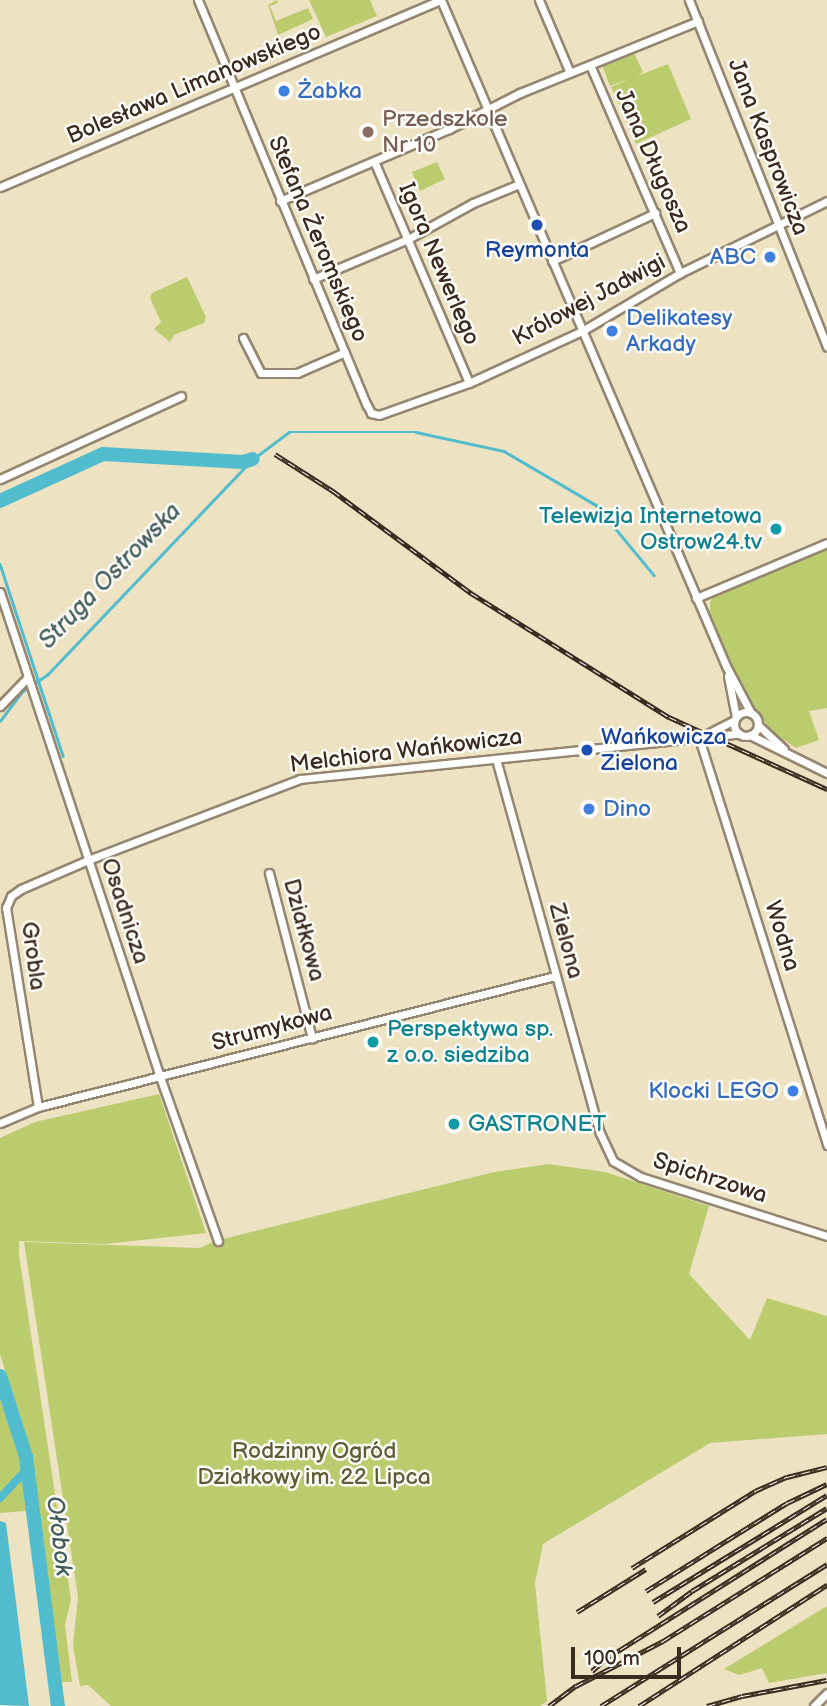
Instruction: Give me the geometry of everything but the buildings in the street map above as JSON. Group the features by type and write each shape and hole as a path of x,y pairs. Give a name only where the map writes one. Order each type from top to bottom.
{"street":[{"name":"Stefana Żeromskiego","path":"198,0 367,405"},
{"name":"Bolesława Limanowskiego","path":"0,187 441,0"},
{"path":"441,0 726,666 758,725 790,754"},
{"path":"539,0 570,73"},
{"name":"Jana Kasprowicza","path":"689,0 827,347"},
{"path":"280,201 488,110 520,93 698,21"},
{"name":"Jana Długosza","path":"590,65 681,273"},
{"name":"Igora Newerlego","path":"374,161 469,383"},
{"path":"313,279 408,239 473,203 519,184"},
{"name":"Królowej Jadwigi","path":"367,405 372,413 379,415 469,383 582,331 681,273 778,222 827,201"},
{"path":"552,261 655,213"},
{"path":"243,338 261,373 297,373 345,352"},
{"path":"0,479 181,396"},
{"path":"696,598 827,543"},
{"name":"Osadnicza","path":"0,592 160,1077 218,1241"},
{"path":"726,666 739,734 750,735 827,773"},
{"path":"0,706 28,677"},
{"path":"735,719 743,712 751,713"},
{"name":"Melchiora Wańkowicza","path":"699,738 735,719"},
{"path":"750,735 758,725"},
{"name":"Melchiora Wańkowicza","path":"88,860 291,781 739,734"},
{"name":"Wodna","path":"699,738 827,1145"},
{"name":"Zielona","path":"496,759 600,1133"},
{"name":"Grobla","path":"38,1107 6,903 21,889 88,860"},
{"name":"Działkowa","path":"269,873 312,1038"},
{"name":"Strumykowa","path":"0,1124 38,1107 555,976"},
{"name":"Spichrzowa","path":"600,1133 613,1161 641,1177 827,1236"},
{"path":"814,1706 827,1693"}],"green space":[{"path":"277,0 278,3 270,6 276,21 308,8 313,19 278,35 268,5"},
{"path":"309,0 370,0 377,16 326,37"},
{"path":"633,51 643,72 637,76 668,64 691,119 636,144 611,87 631,78 610,86 602,65"},
{"path":"437,162 445,179 420,191 412,172"},
{"path":"187,277 206,317 204,323 174,335 170,342 154,329 161,322 150,298 152,293"},
{"path":"827,548 827,708 809,711 819,740 796,748 775,734 742,695 710,612 710,602 715,595"},
{"path":"159,1094 206,1233 105,1244 19,1241 71,1600 65,1625 72,1682 62,1682 30,1451 0,1354 0,1138 35,1122"},
{"name":"Rodzinny Ogród Działkowy im. 22 Lipca","path":"548,1164 605,1172 709,1206 689,1274 750,1340 767,1298 827,1316 827,1434 710,1443 543,1544 535,1583 547,1701 540,1706 111,1706 88,1685 80,1686 73,1645 78,1597 24,1242 200,1248 215,1241 494,1172"},
{"path":"0,1398 20,1460 26,1511 0,1513"},
{"path":"827,1606 827,1673 769,1683 762,1668 739,1675 724,1669"}],"water":[{"path":"0,1521 6,1523 29,1706 0,1705"}],"waterway":[{"name":"Struga Ostrowska","path":"0,721 23,691 47,675 253,459 289,432 416,432 504,451 596,505 654,575"},
{"name":"Struga Ostrowska","path":"0,501 103,454 243,462 253,459"},
{"path":"0,564 63,756"},
{"name":"Ołobok","path":"0,1376 26,1457 58,1706"},
{"path":"0,1498 28,1468"}],"railway":[{"path":"275,454 333,491 471,593 669,717 827,789"},
{"path":"632,1568 755,1491 787,1477 827,1467"},
{"path":"646,1591 787,1503 827,1484"},
{"path":"653,1602 827,1495"},
{"path":"658,1616 692,1591 827,1508"},
{"path":"592,1671 607,1658 827,1519"},
{"path":"549,1706 576,1686 663,1641 827,1538"},
{"path":"601,1706 827,1564"},
{"path":"577,1612 646,1569"},
{"path":"639,1706 827,1585"},
{"path":"707,1706 742,1696 827,1680"}],"place":[{"name":"Żabka","path":"284,91"},
{"name":"Przedszkole Nr 10","path":"368,132"},
{"name":"Reymonta","path":"537,225"},
{"name":"ABC","path":"770,257"},
{"name":"Delikatesy Arkady","path":"612,331"},
{"name":"Telewizja Internetowa Ostrow24.tv","path":"776,529"},
{"name":"Wańkowicza Zielona","path":"587,750"},
{"name":"Dino","path":"589,809"},
{"name":"Perspektywa sp. z o.o. siedziba","path":"373,1042"},
{"name":"Klocki LEGO","path":"793,1091"},
{"name":"GASTRONET","path":"454,1124"}]}
